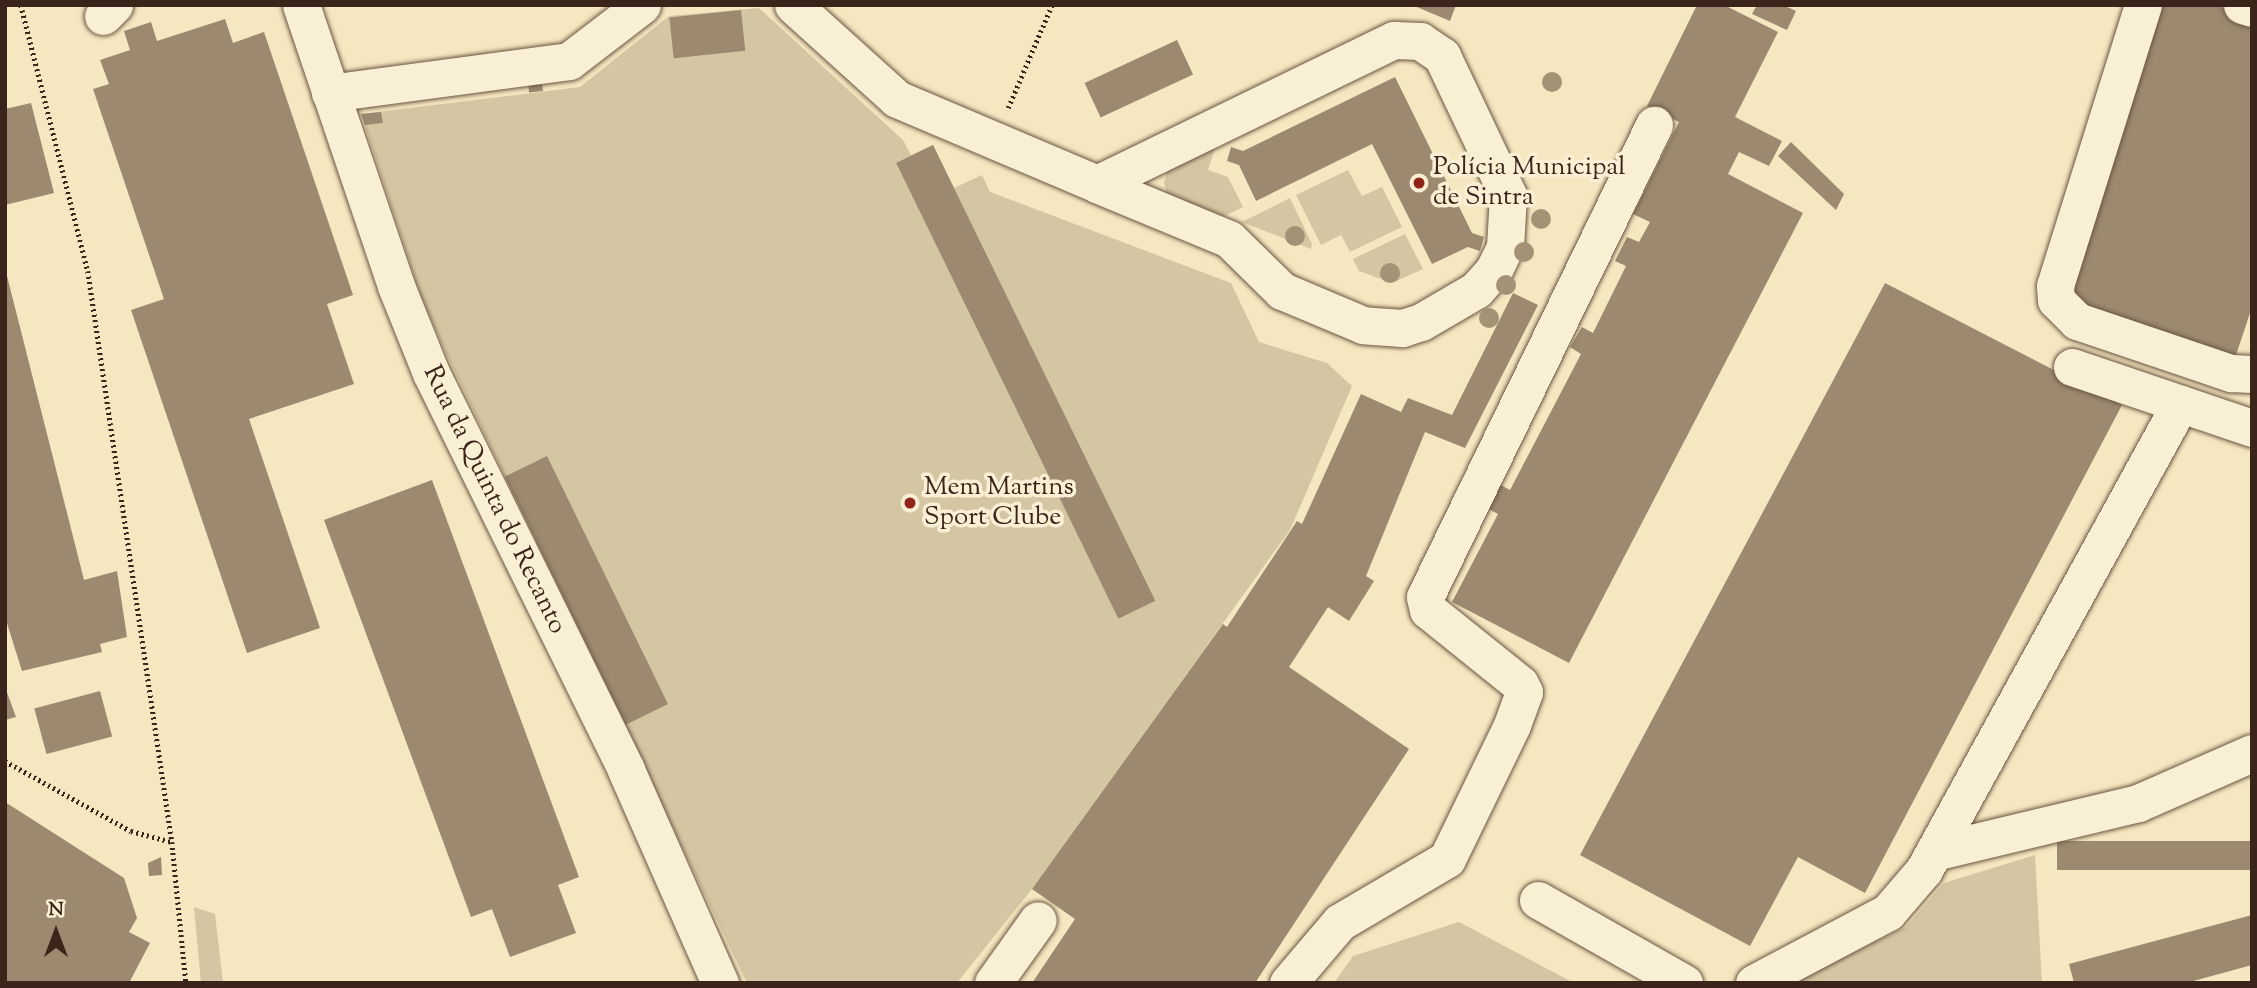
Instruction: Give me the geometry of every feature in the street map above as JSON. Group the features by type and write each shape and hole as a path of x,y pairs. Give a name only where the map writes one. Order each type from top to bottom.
{"street":[{"name":"Rua da Quinta do Recanto","path":"301,5 396,286 432,373 626,770 720,983"},
{"path":"330,93 569,61 642,5"},
{"path":"793,5 897,99 994,141 1097,184 1229,239 1282,292 1382,329 1421,322 1476,290 1505,247 1510,221 1500,170 1449,67 1432,48 1407,39 1382,44 1097,184"},
{"path":"2143,5 2054,286 2056,300 2077,321 2231,373 2252,374"},
{"path":"2242,5 2252,8"},
{"path":"1287,983 1340,922 1447,859 1512,725 1524,692 1520,684 1428,610 1425,597 1654,125"},
{"path":"2072,367 2252,428"},
{"path":"1754,983 1888,912 1934,852 2180,404"},
{"path":"1934,852 2138,803 2252,753"},
{"path":"1538,901 1684,983"},
{"path":"993,983 1038,920"}],"path":[{"path":"21,5 88,271 172,842 186,983"},
{"path":"994,141 1052,5"},
{"path":"5,761 131,831 172,842"}],"shaded area":[{"name":"Mem Martins Sport Clube","path":"759,8 903,140 911,155 933,145 954,188 982,175 990,192 1231,283 1259,342 1327,363 1352,386 1290,530 1032,889 957,983 747,983 447,355 421,296 361,114 580,87 669,16"},
{"path":"1217,142 1208,170 1228,177 1243,207 1214,221 1167,194 1164,182 1168,169"},
{"path":"1348,170 1362,196 1382,187 1402,227 1350,252 1341,235 1321,245 1296,195"},
{"path":"1290,198 1312,244 1311,249 1242,222"},
{"path":"1405,234 1423,269 1392,283 1359,271 1353,259"},
{"path":"2035,855 2042,983 1788,983 1906,927 1944,883"},
{"path":"194,907 215,914 223,983 201,983"},
{"path":"1459,922 1574,983 1334,983 1353,956"}],"building":[{"path":"1412,5 1456,5 1450,21"},
{"path":"1697,5 1724,5 1778,32 1735,117 1782,141 1769,166 1739,152 1728,174 1803,213 1569,663 1452,602 1498,514 1487,508 1499,484 1510,490 1581,354 1570,347 1582,327 1593,333 1626,266 1615,261 1627,237 1639,242 1650,222 1633,214 1679,122 1647,106"},
{"path":"1757,5 1783,5 1796,11 1787,30 1752,14"},
{"path":"2162,5 2216,5 2252,17 2252,307 2234,361 2062,303"},
{"path":"741,10 745,51 674,58 669,18"},
{"path":"225,19 233,43 264,32 353,295 327,304 354,384 249,419 320,628 247,653 131,310 164,299 93,89 109,84 100,60 130,50 124,31 151,22 157,41"},
{"path":"1177,40 1193,74 1101,118 1085,83"},
{"name":"Polícia Municipal de Sintra","path":"1395,77 1472,233 1484,237 1480,251 1468,247 1432,264 1372,144 1256,201 1239,165 1227,161 1231,147 1243,151"},
{"path":"542,82 543,91 529,92 528,83"},
{"path":"31,103 54,193 5,205 5,109"},
{"path":"381,112 383,123 365,125 361,114"},
{"path":"1791,142 1844,194 1836,210 1778,156"},
{"path":"933,145 1155,601 1118,619 896,163"},
{"path":"5,268 84,580 117,571 127,637 100,644 102,652 22,671 5,617"},
{"path":"1885,283 2122,405 1865,893 1798,857 1750,946 1580,855"},
{"path":"1513,293 1538,305 1465,448 1425,432 1366,576 1374,581 1349,621 1328,607 1289,667 1409,749 1255,983 1032,983 1075,919 1032,889 1223,624 1227,627 1297,521 1302,524 1361,394 1401,412 1408,398 1452,415"},
{"path":"547,456 668,704 626,725 505,477"},
{"path":"432,480 579,877 558,885 576,933 510,957 492,909 471,917 324,520"},
{"path":"5,687 16,717 5,720"},
{"path":"100,691 112,736 46,754 34,709"},
{"path":"5,802 124,878 137,918 129,932 150,943 129,983 5,983"},
{"path":"2057,841 2252,841 2252,870 2057,870"},
{"path":"161,857 162,875 149,876 148,863"},
{"path":"2252,915 2252,965 2186,983 2074,983 2069,964"}],"place":[{"name":"Polícia Municipal de Sintra","path":"1419,183"},
{"name":"Mem Martins Sport Clube","path":"910,503"}]}
